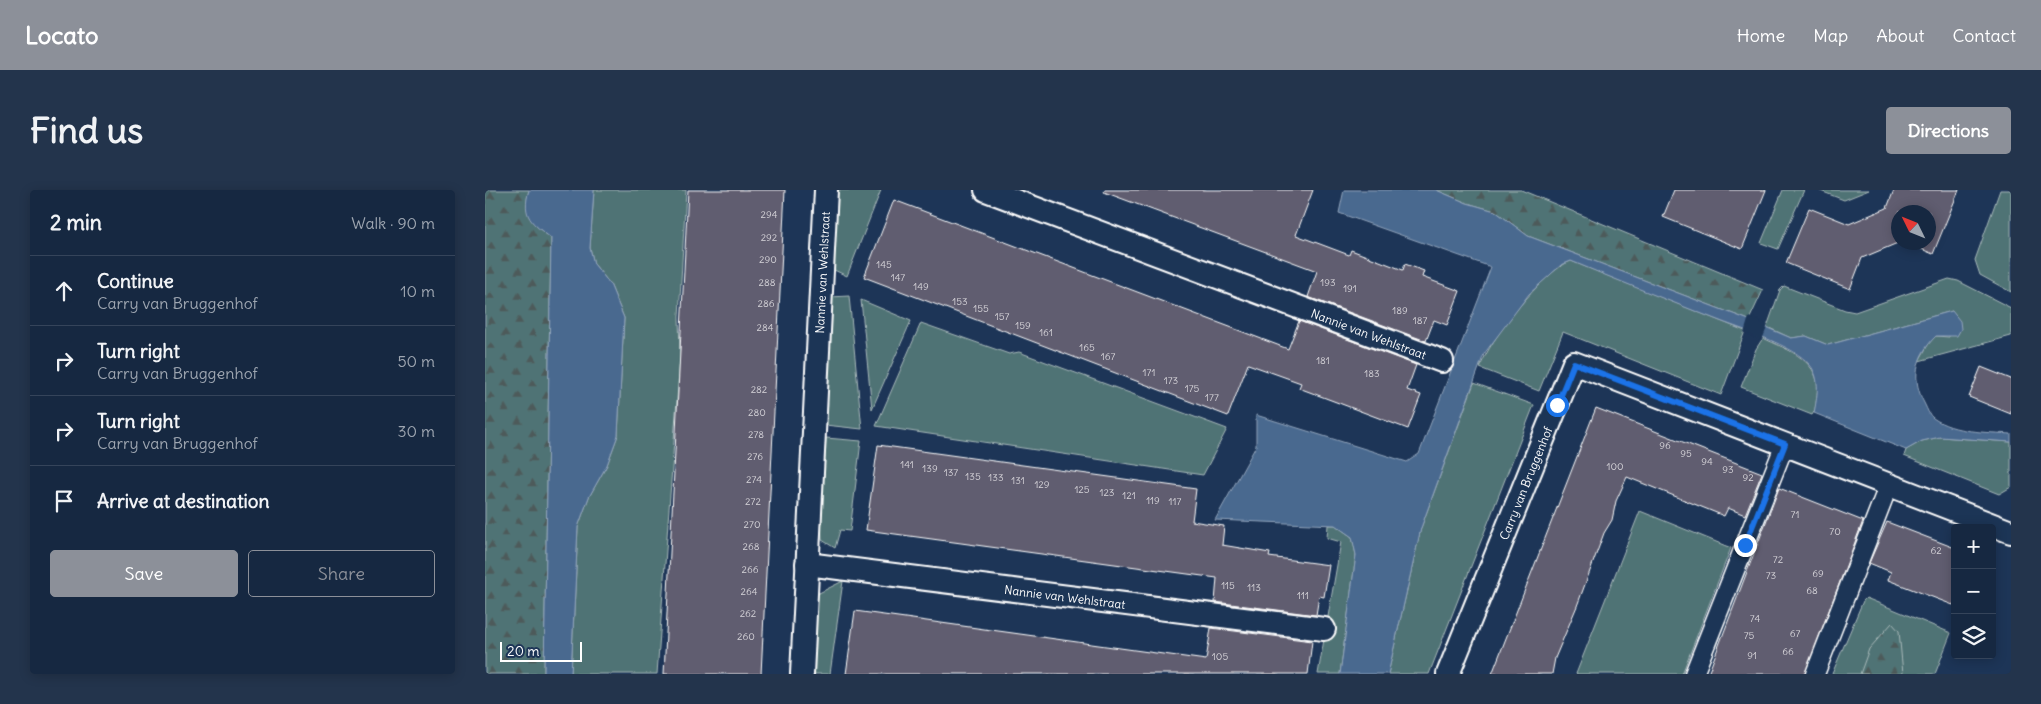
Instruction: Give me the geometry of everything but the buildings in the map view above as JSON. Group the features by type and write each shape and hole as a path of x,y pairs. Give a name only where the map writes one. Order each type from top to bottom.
{"street":[{"name":"Nannie van Wehlstraat","path":"802,674 825,190"},
{"name":"Nannie van Wehlstraat","path":"986,190 1442,361"},
{"name":"Carry van Bruggenhof","path":"1448,674 1574,363 2011,532"},
{"path":"1694,674 1785,444"},
{"path":"1815,674 1889,484"},
{"name":"Nannie van Wehlstraat","path":"807,564 1324,629"}],"green space":[{"path":"485,190 529,190 527,206 530,218 551,238 544,674 485,674"},
{"path":"594,190 686,190 679,317 680,358 657,674 571,674 578,527 589,497 607,465 618,435 624,318 610,284 594,264 590,248"},
{"path":"836,190 881,190 847,276 832,269"},
{"path":"1436,190 1521,190 1763,290 1749,320 1528,236 1495,211 1467,203"},
{"path":"1783,190 1804,190 1778,249 1761,243"},
{"path":"1818,190 1869,190 1844,200"},
{"path":"2000,190 2011,190 2011,292 1980,275 1975,260"},
{"path":"1571,261 1745,331 1721,395 1563,332 1539,391 1480,368 1494,341 1518,308 1547,278"},
{"path":"1949,279 1958,281 2011,308 2011,336 1919,361 1929,343 1936,336 1949,337 1952,311 1828,345 1806,336 1791,338 1767,327 1780,290 1784,286 1845,310 1855,312"},
{"path":"849,296 862,429 825,425 830,297"},
{"path":"861,300 911,321 872,409"},
{"path":"921,323 1009,354 1019,352 1227,429 1203,475 876,426"},
{"path":"1763,338 1802,358 1815,374 1817,396 1812,415 1741,387 1756,349"},
{"path":"1474,383 1534,405 1429,674 1388,674 1421,528"},
{"path":"1940,437 2011,442 2011,487 1999,494 1904,456 1906,450 1922,441"},
{"path":"826,438 861,441 850,531 840,530 835,548 822,540 821,512"},
{"path":"1640,511 1731,548 1682,674 1576,674"},
{"path":"1328,525 1335,525 1352,537 1356,555 1340,674 1318,674 1341,542 1327,538"},
{"path":"843,581 830,674 813,674 813,612 819,593"},
{"path":"1866,598 1951,633 1935,674 1832,674 1863,601"},
{"path":"1892,623 1899,631 1903,674 1860,674 1869,649"}],"water":[{"path":"529,190 594,190 590,248 594,264 610,284 624,318 618,435 607,465 589,497 578,527 571,674 544,674 551,238 538,228 527,213 526,207"},
{"path":"1344,190 1436,190 1467,203 1495,211 1528,236 1749,320 1791,338 1806,336 1828,345 1952,311 1960,321 1961,329 1957,336 1936,336 1923,352 1917,369 1918,386 1927,410 1933,418 1951,427 1970,431 2011,434 2011,442 1940,437 1922,441 1906,450 1814,413 1817,388 1816,376 1810,365 1792,351 1766,338 1571,261 1561,265 1529,294 1484,354 1421,528 1388,674 1340,674 1356,555 1352,537 1335,525 1215,520 1256,446 1256,415 1407,462 1419,454 1491,267 1339,213"}],"pier":[{"path":"1749,317 1768,325 1762,340 1744,333"}],"route":[{"path":"1557,405 1574,363 1785,444 1745,545"}]}
